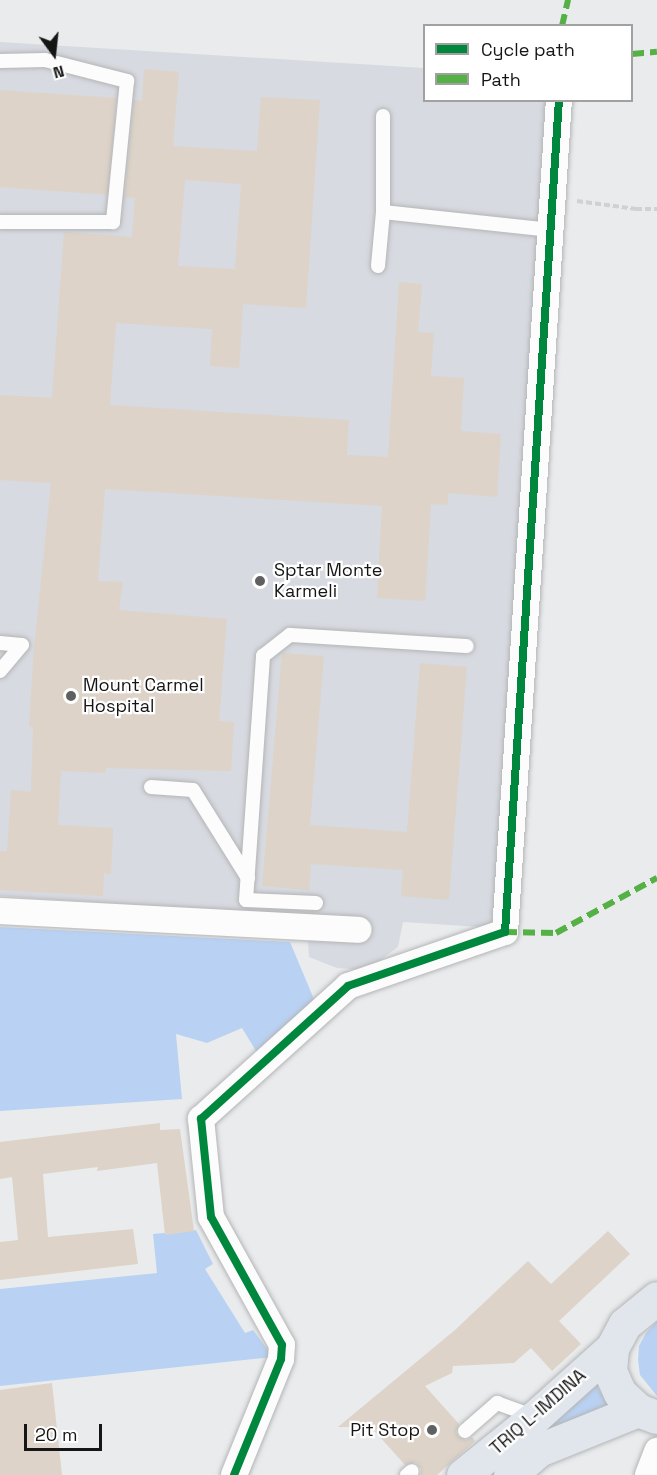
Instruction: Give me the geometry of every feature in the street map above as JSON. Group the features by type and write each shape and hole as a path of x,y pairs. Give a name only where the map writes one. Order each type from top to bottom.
{"highway":[{"name":"TRIQ L-IMDINA","path":"463,1475 535,1417 612,1348 625,1324 657,1298"},
{"name":"TRIQ L-IMDINA","path":"612,1348 610,1371 620,1393 648,1414"},
{"name":"TRIQ L-IMDINA","path":"510,1475 539,1450 648,1414"}],"street":[{"path":"234,1475 280,1359 282,1345 211,1217 201,1119 348,986 505,932 559,102"},
{"path":"0,911 358,930"},
{"path":"648,1475 657,1451"}],"lane":[{"path":"0,61 45,60 127,81 113,222 0,222"},
{"path":"378,266 383,212 383,116"},
{"path":"383,212 551,230"},
{"path":"316,903 246,900 263,656 290,635 467,646"},
{"path":"0,643 22,645 0,671"},
{"path":"151,787 193,790 248,878"},
{"path":"465,1431 496,1403 535,1417"}],"path":[{"path":"552,198 636,209 657,208"}],"shaded area":[{"name":"Sptar Monte Karmeli","path":"0,42 423,68 423,102 552,102 496,928 403,922 398,947 367,970 337,968 309,957 306,916 0,896"},
{"path":"0,927 290,942 316,1004 259,1056 242,1028 207,1043 176,1034 182,1099 0,1111"},
{"path":"196,1230 213,1264 205,1269 245,1333 253,1330 273,1357 0,1386 0,1289 157,1273 153,1234"},
{"path":"657,1321 657,1396 640,1375 638,1360 639,1346 646,1333"},
{"path":"595,1384 615,1412 537,1440"}],"building":[{"path":"144,69 179,72 173,146 257,151 261,97 320,100 306,308 243,304 239,368 210,366 212,329 116,323 110,405 349,420 347,455 388,457 399,282 422,284 418,332 434,333 431,376 464,378 461,431 501,434 497,497 448,493 448,505 431,504 425,601 377,598 382,506 105,489 98,581 123,582 119,610 227,619 219,721 234,722 231,771 106,768 105,773 61,771 58,825 113,828 111,874 104,873 103,896 0,890 0,851 7,851 11,790 31,792 33,727 29,727 33,659 51,483 0,480 0,395 52,398 64,232 132,237 135,198 125,197 134,100 142,101","holes":["185,180 241,184 235,269 178,266"]},
{"path":"0,90 116,98 109,195 0,187"},
{"path":"282,653 324,656 310,825 407,832 420,663 467,667 449,900 401,896 403,870 311,864 309,890 262,886"},
{"path":"160,1123 160,1130 180,1129 194,1231 165,1235 157,1163 97,1171 98,1167 43,1174 48,1237 133,1229 138,1264 0,1280 0,1242 18,1240 12,1177 0,1179 0,1142"},
{"path":"608,1231 630,1254 559,1321 581,1344 552,1371 531,1348 514,1363 453,1366 452,1373 425,1386 459,1424 456,1432 459,1437 466,1440 472,1437 475,1441 437,1475 420,1475 421,1469 416,1463 405,1465 371,1427 338,1427 455,1330 528,1261 551,1284"},
{"path":"52,1383 62,1475 0,1475 0,1390"}],"marked path":[{"path":"562,24 568,0"},
{"path":"633,54 657,52"},
{"path":"505,932 556,933 657,878"}],"cycle path":[{"path":"234,1475 281,1359 282,1345 211,1217 201,1119 348,986 505,932 559,102"}],"place":[{"name":"Sptar Monte Karmeli","path":"260,581"},
{"name":"Mount Carmel Hospital","path":"71,696"},
{"name":"Pit Stop","path":"432,1430"}]}
